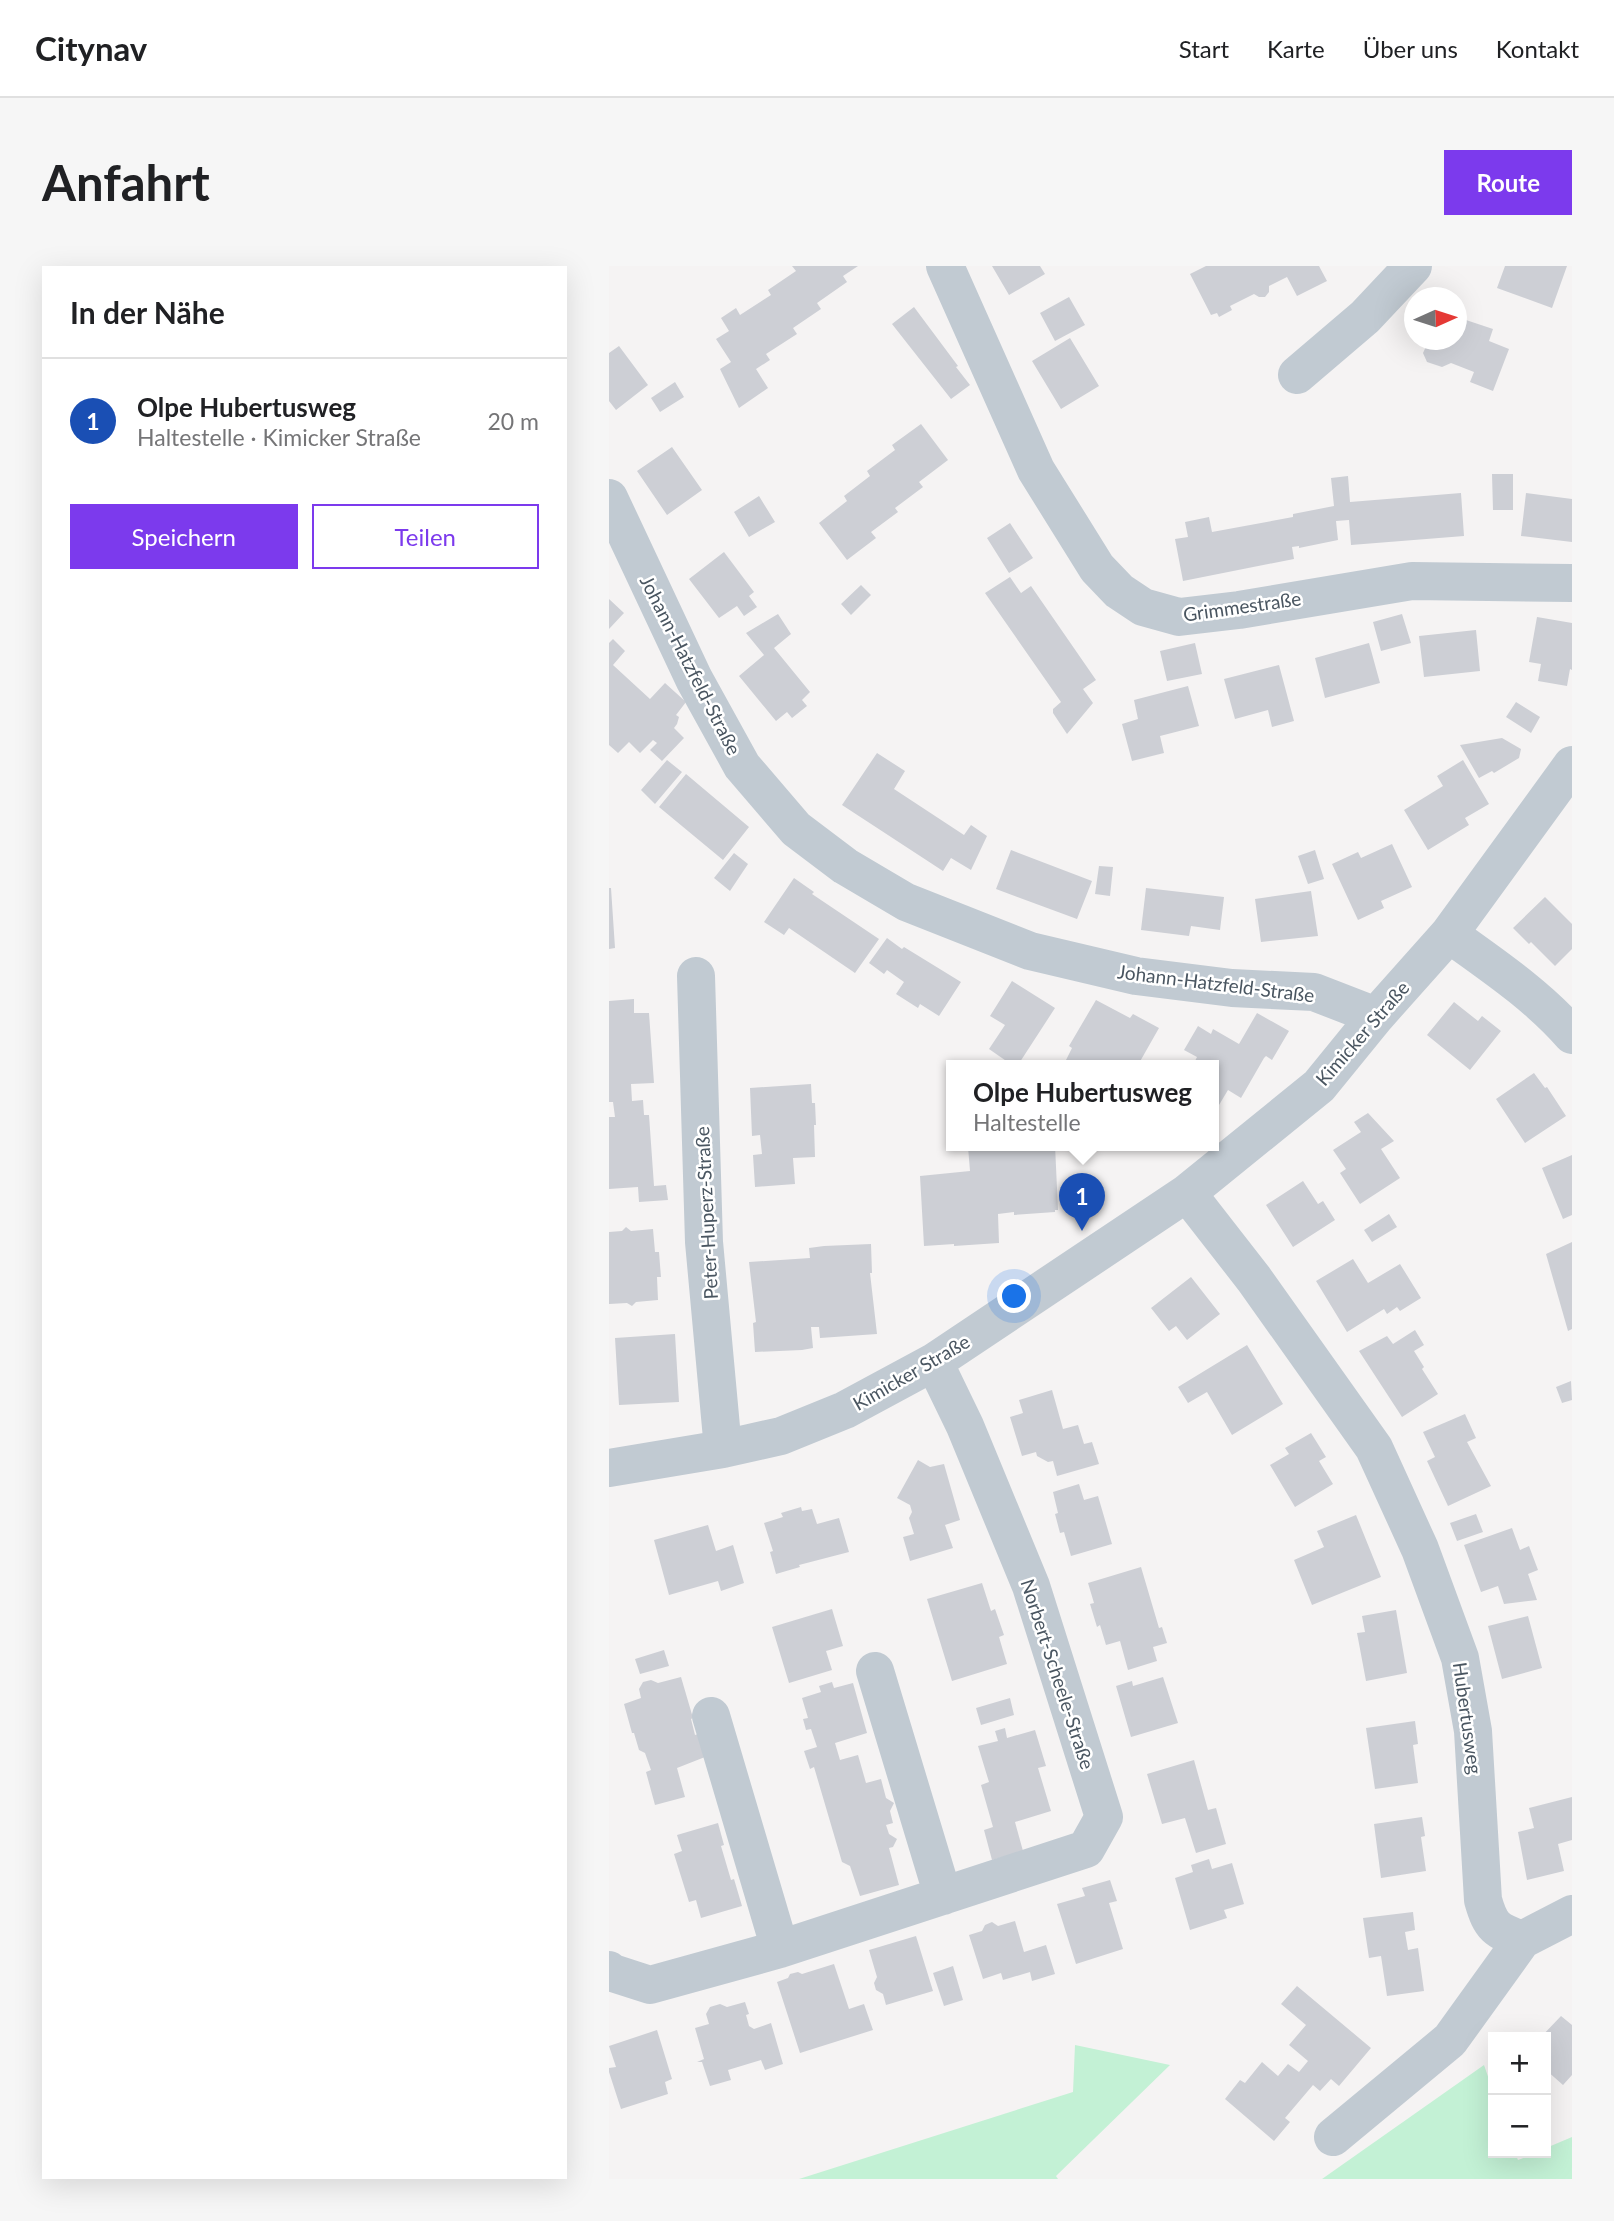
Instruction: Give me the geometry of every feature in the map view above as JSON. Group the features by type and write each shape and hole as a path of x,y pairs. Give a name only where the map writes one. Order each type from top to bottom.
{"street":[{"name":"Grimmestraße","path":"945,266 1036,470 1097,568 1119,591 1143,607 1179,617 1239,610 1412,581 1572,583"},
{"path":"1297,375 1364,317 1413,266"},
{"name":"Johann-Hatzfeld-Straße","path":"609,498 694,679 742,766 796,829 845,866 906,902 1030,951 1136,976 1232,988 1314,992 1376,1016"},
{"name":"Kimicker Straße","path":"609,1468 723,1449 781,1436 845,1410 935,1362 1187,1193 1319,1086 1376,1016 1449,934 1572,765"},
{"path":"1449,934 1555,1015 1572,1035"},
{"name":"Peter-Huperz-Straße","path":"696,976 704,1242 723,1449"},
{"name":"Hubertusweg","path":"1187,1193 1254,1279 1374,1448 1420,1549 1460,1658 1473,1731 1483,1900 1487,1916 1496,1930 1522,1940"},
{"name":"Norbert-Scheele-Straße","path":"609,1970 650,1985 780,1949 1086,1849 1104,1817 1031,1586 965,1426 935,1362"},
{"path":"875,1671 943,1896"},
{"path":"711,1716 780,1949"},
{"path":"1333,2137 1450,2040 1522,1940 1572,1914"}],"green space":[{"path":"1075,2045 1170,2065 1056,2176 1058,2179 799,2179 1073,2092"},
{"path":"1484,2065 1488,2077 1488,2158 1551,2158 1551,2146 1572,2137 1572,2179 1322,2179"}],"building":[{"path":"792,266 858,266 843,276 847,282 817,303 821,309 793,328 797,334 766,354 770,360 756,369 768,388 739,408 720,369 731,362 716,339 729,331 721,318 736,308 740,315 771,295 768,290 796,271"},
{"path":"992,266 1040,266 1045,274 1009,295"},
{"path":"1206,266 1319,266 1327,281 1297,296 1287,277 1269,286 1265,297 1254,294 1230,306 1232,310 1219,317 1217,313 1211,315 1190,274"},
{"path":"1505,266 1567,266 1552,308 1497,288"},
{"path":"1069,297 1085,325 1055,341 1040,313"},
{"path":"914,307 970,385 951,399 892,324"},
{"path":"1467,320 1493,329 1489,341 1509,349 1493,391 1470,382 1474,372 1451,363 1442,367 1427,362 1424,350 1467,350"},
{"path":"1070,338 1099,386 1061,409 1032,361"},
{"path":"619,346 648,385 616,410 609,401 609,353"},
{"path":"675,382 684,397 660,412 651,398"},
{"path":"921,424 948,460 919,482 923,487 895,508 898,512 871,532 876,538 847,560 819,523 847,501 844,496 870,476 867,471 895,450 892,445"},
{"path":"672,447 702,490 667,515 637,471"},
{"path":"1492,474 1513,474 1513,510 1493,510"},
{"path":"1348,476 1350,502 1461,493 1464,536 1351,545 1349,520 1336,521 1338,540 1292,547 1294,559 1183,581 1175,539 1188,537 1185,522 1209,517 1212,532 1293,517 1293,514 1334,506 1331,478"},
{"path":"1526,493 1572,499 1572,542 1521,536"},
{"path":"759,496 775,522 749,537 734,512"},
{"path":"1010,523 1033,558 1009,573 987,538"},
{"path":"724,552 754,592 749,596 757,607 744,616 737,606 719,618 689,579"},
{"path":"1010,577 1021,593 1031,586 1096,680 1083,689 1093,703 1067,734 1053,713 1053,709 1061,702 985,593"},
{"path":"861,585 871,595 851,615 841,604"},
{"path":"609,599 624,613 609,629"},
{"path":"778,614 791,634 774,648 810,692 802,700 807,706 792,718 787,712 776,721 739,676 764,655 746,633"},
{"path":"1402,614 1411,643 1381,651 1373,622"},
{"path":"1537,617 1572,623 1572,670 1570,669 1567,686 1538,681 1541,664 1529,662"},
{"path":"1476,630 1480,671 1424,677 1419,636"},
{"path":"613,639 625,651 613,665 650,699 665,683 686,702 676,715 679,717 674,728 684,738 662,761 650,750 657,743 653,740 640,753 629,742 618,753 609,745 609,643"},
{"path":"1195,643 1202,674 1167,681 1160,651"},
{"path":"1369,643 1380,683 1325,698 1315,658"},
{"path":"1279,665 1294,721 1272,727 1268,710 1235,719 1224,679"},
{"path":"1188,686 1199,726 1160,736 1164,753 1132,761 1122,724 1138,719 1134,700"},
{"path":"1516,702 1540,717 1531,733 1506,717"},
{"path":"1502,738 1521,749 1519,758 1494,773 1492,771 1479,778 1460,745"},
{"path":"877,753 905,771 894,789 964,835 971,825 987,836 971,870 951,858 943,871 842,805"},
{"path":"667,760 682,772 655,804 641,790"},
{"path":"1463,760 1489,804 1465,818 1469,825 1428,850 1404,810 1443,786 1437,776"},
{"path":"686,774 749,827 723,860 659,807"},
{"path":"1392,844 1412,887 1381,901 1384,908 1358,920 1332,864 1358,852 1361,858"},
{"path":"1011,850 1092,881 1077,919 996,889"},
{"path":"1315,850 1324,879 1308,884 1298,856"},
{"path":"734,853 748,864 730,891 714,878"},
{"path":"1099,866 1113,867 1110,896 1095,894"},
{"path":"794,878 814,892 812,894 879,939 855,973 789,928 784,935 764,922"},
{"path":"609,888 615,948 609,949"},
{"path":"1146,888 1224,897 1220,930 1191,926 1189,936 1141,930"},
{"path":"1311,891 1318,936 1261,942 1255,899"},
{"path":"1545,897 1572,924 1572,949 1555,966 1513,928"},
{"path":"887,938 961,982 939,1016 920,1004 918,1008 896,994 904,982 887,970 884,974 869,963"},
{"path":"1012,981 1055,1008 1021,1060 1005,1060 989,1049 1005,1025 990,1016"},
{"path":"634,999 634,1013 649,1013 654,1083 631,1084 632,1101 643,1100 644,1115 649,1115 654,1186 666,1185 668,1200 639,1202 638,1187 609,1189 609,1117 615,1117 613,1102 609,1102 609,1001"},
{"path":"1096,1000 1130,1018 1133,1014 1159,1028 1141,1060 1066,1060 1072,1048 1069,1046"},
{"path":"1454,1002 1478,1021 1482,1016 1501,1031 1470,1070 1427,1035"},
{"path":"1257,1013 1289,1031 1272,1060 1266,1056 1264,1058 1241,1098 1228,1090 1219,1105 1219,1060 1196,1060 1197,1057 1184,1050 1198,1026 1211,1034 1213,1029 1239,1044"},
{"path":"1534,1073 1566,1116 1525,1143 1496,1099"},
{"path":"811,1084 812,1103 815,1103 815,1157 793,1158 795,1184 755,1187 753,1155 762,1154 760,1135 752,1136 750,1088"},
{"path":"1368,1113 1394,1141 1381,1149 1400,1178 1360,1204 1340,1173 1346,1169 1333,1150 1361,1132 1354,1122"},
{"path":"968,1151 1055,1151 1058,1210 998,1214 999,1243 924,1246 920,1176 970,1171"},
{"path":"1572,1155 1572,1215 1563,1219 1542,1168"},
{"path":"1303,1181 1318,1204 1323,1201 1335,1220 1293,1247 1266,1205"},
{"path":"1389,1214 1397,1227 1372,1242 1364,1230"},
{"path":"626,1227 631,1231 653,1229 655,1252 659,1252 661,1277 657,1277 658,1300 636,1302 632,1306 627,1303 609,1304 609,1232 622,1231"},
{"path":"1572,1242 1572,1329 1568,1331 1546,1254"},
{"path":"871,1244 870,1273 877,1334 820,1338 819,1327 811,1327 813,1348 755,1352 753,1323 756,1322 749,1262 810,1258 809,1248"},
{"path":"1353,1259 1368,1283 1400,1264 1421,1298 1400,1311 1397,1307 1387,1314 1384,1309 1347,1332 1316,1281"},
{"path":"1191,1277 1220,1314 1187,1340 1176,1326 1169,1331 1151,1308"},
{"path":"1415,1330 1424,1345 1414,1351 1438,1394 1402,1417 1359,1351 1387,1336 1393,1344"},
{"path":"675,1334 679,1402 619,1405 615,1338"},
{"path":"1247,1345 1283,1404 1232,1435 1207,1392 1188,1403 1178,1387"},
{"path":"1571,1381 1572,1400 1562,1403 1556,1387"},
{"path":"1052,1390 1063,1429 1078,1425 1084,1444 1092,1442 1099,1464 1057,1476 1053,1461 1048,1462 1037,1456 1036,1452 1022,1456 1010,1417 1023,1413 1019,1400"},
{"path":"1465,1414 1476,1438 1467,1442 1491,1486 1448,1506 1427,1461 1435,1457 1423,1432"},
{"path":"1311,1433 1326,1457 1319,1461 1333,1484 1295,1507 1270,1465 1289,1454 1285,1448"},
{"path":"918,1460 930,1467 944,1464 960,1520 945,1525 953,1548 910,1561 903,1537 914,1534 909,1518 912,1512 910,1505 897,1498"},
{"path":"1079,1484 1084,1500 1098,1496 1112,1544 1071,1556 1064,1532 1060,1533 1053,1492"},
{"path":"801,1507 802,1511 812,1509 817,1524 839,1518 849,1552 776,1574 770,1552 773,1551 764,1523 783,1517 781,1513"},
{"path":"1476,1514 1483,1532 1457,1541 1450,1523"},
{"path":"1356,1515 1381,1577 1312,1605 1294,1560 1324,1547 1317,1531"},
{"path":"708,1525 716,1551 733,1545 744,1583 721,1591 718,1581 669,1595 654,1540"},
{"path":"1512,1528 1520,1550 1529,1546 1538,1570 1528,1574 1537,1600 1504,1604 1498,1586 1481,1592 1464,1545"},
{"path":"1141,1567 1159,1628 1162,1627 1167,1643 1153,1647 1157,1661 1128,1670 1120,1641 1106,1645 1100,1625 1097,1627 1090,1604 1094,1603 1088,1583"},
{"path":"982,1583 991,1611 995,1609 1004,1635 999,1637 1007,1664 952,1681 927,1599"},
{"path":"832,1609 843,1646 826,1651 832,1670 789,1683 772,1627"},
{"path":"1396,1610 1407,1673 1366,1681 1357,1633 1365,1632 1362,1616"},
{"path":"1528,1616 1542,1668 1502,1679 1488,1626"},
{"path":"664,1650 669,1666 640,1674 635,1659"},
{"path":"681,1677 695,1735 698,1734 705,1757 677,1768 685,1797 655,1805 646,1772 651,1770 645,1753 639,1750 632,1733 624,1704 641,1698 639,1689 643,1682 651,1680 658,1683"},
{"path":"1163,1677 1178,1723 1131,1737 1116,1686 1132,1681 1133,1686"},
{"path":"832,1682 834,1688 853,1683 867,1733 835,1743 840,1760 858,1755 866,1783 881,1779 886,1798 894,1803 890,1811 893,1823 886,1825 889,1834 897,1839 893,1847 889,1848 899,1885 860,1896 850,1866 842,1862 814,1767 810,1769 804,1751 817,1747 811,1729 806,1730 803,1719 808,1718 802,1698 821,1692 819,1686"},
{"path":"1010,1698 1014,1715 981,1725 976,1708"},
{"path":"1415,1721 1418,1744 1413,1745 1418,1783 1375,1789 1366,1728"},
{"path":"1005,1728 1007,1738 1035,1730 1046,1766 1038,1768 1051,1811 1015,1822 1023,1851 992,1860 984,1830 993,1827 981,1785 989,1782 978,1746 998,1741 995,1731"},
{"path":"1194,1760 1208,1810 1216,1808 1226,1844 1196,1853 1185,1818 1162,1824 1147,1774"},
{"path":"1572,1797 1572,1840 1558,1844 1564,1871 1527,1880 1518,1832 1534,1828 1529,1808"},
{"path":"1422,1817 1425,1836 1421,1837 1426,1871 1381,1878 1374,1824"},
{"path":"718,1823 724,1845 721,1846 742,1906 701,1918 696,1900 689,1902 674,1854 682,1851 677,1835"},
{"path":"1209,1859 1212,1869 1232,1863 1244,1904 1224,1910 1227,1918 1190,1930 1175,1878 1193,1872 1191,1865"},
{"path":"1110,1880 1117,1901 1109,1903 1123,1949 1076,1964 1057,1904 1085,1896 1082,1888"},
{"path":"1413,1912 1415,1930 1405,1932 1408,1950 1418,1948 1424,1991 1387,1996 1381,1956 1369,1958 1363,1918"},
{"path":"1015,1921 1024,1952 1046,1945 1055,1974 1032,1981 1030,1972 1003,1980 1001,1973 983,1979 969,1935 982,1931 985,1925 992,1922 998,1926"},
{"path":"916,1936 933,1991 886,2005 883,1994 876,1990 874,1983 877,1977 869,1950"},
{"path":"834,1964 849,2009 864,2004 873,2030 800,2053 777,1982 788,1978 790,1974 802,1974"},
{"path":"953,1966 963,2000 944,2006 933,1973"},
{"path":"1297,1986 1371,2048 1339,2086 1331,2079 1320,2091 1313,2085 1285,2118 1290,2122 1274,2141 1225,2099 1240,2080 1245,2083 1262,2062 1278,2076 1288,2064 1299,2072 1308,2061 1289,2045 1306,2025 1281,2004"},
{"path":"745,2002 749,2026 754,2029 771,2023 783,2064 765,2070 761,2060 728,2070 731,2080 710,2086 702,2062 697,2062 704,2059 695,2028 709,2024 706,2014 710,2007 720,2004 727,2007"},
{"path":"1561,2016 1572,2025 1572,2075 1563,2085 1551,2074 1551,2032 1546,2032"},
{"path":"657,2030 672,2079 665,2082 668,2094 621,2109 609,2072 609,2068 616,2067 609,2046"}],"place":[{"name":"Olpe Hubertusweg","path":"1082,1231"}]}
